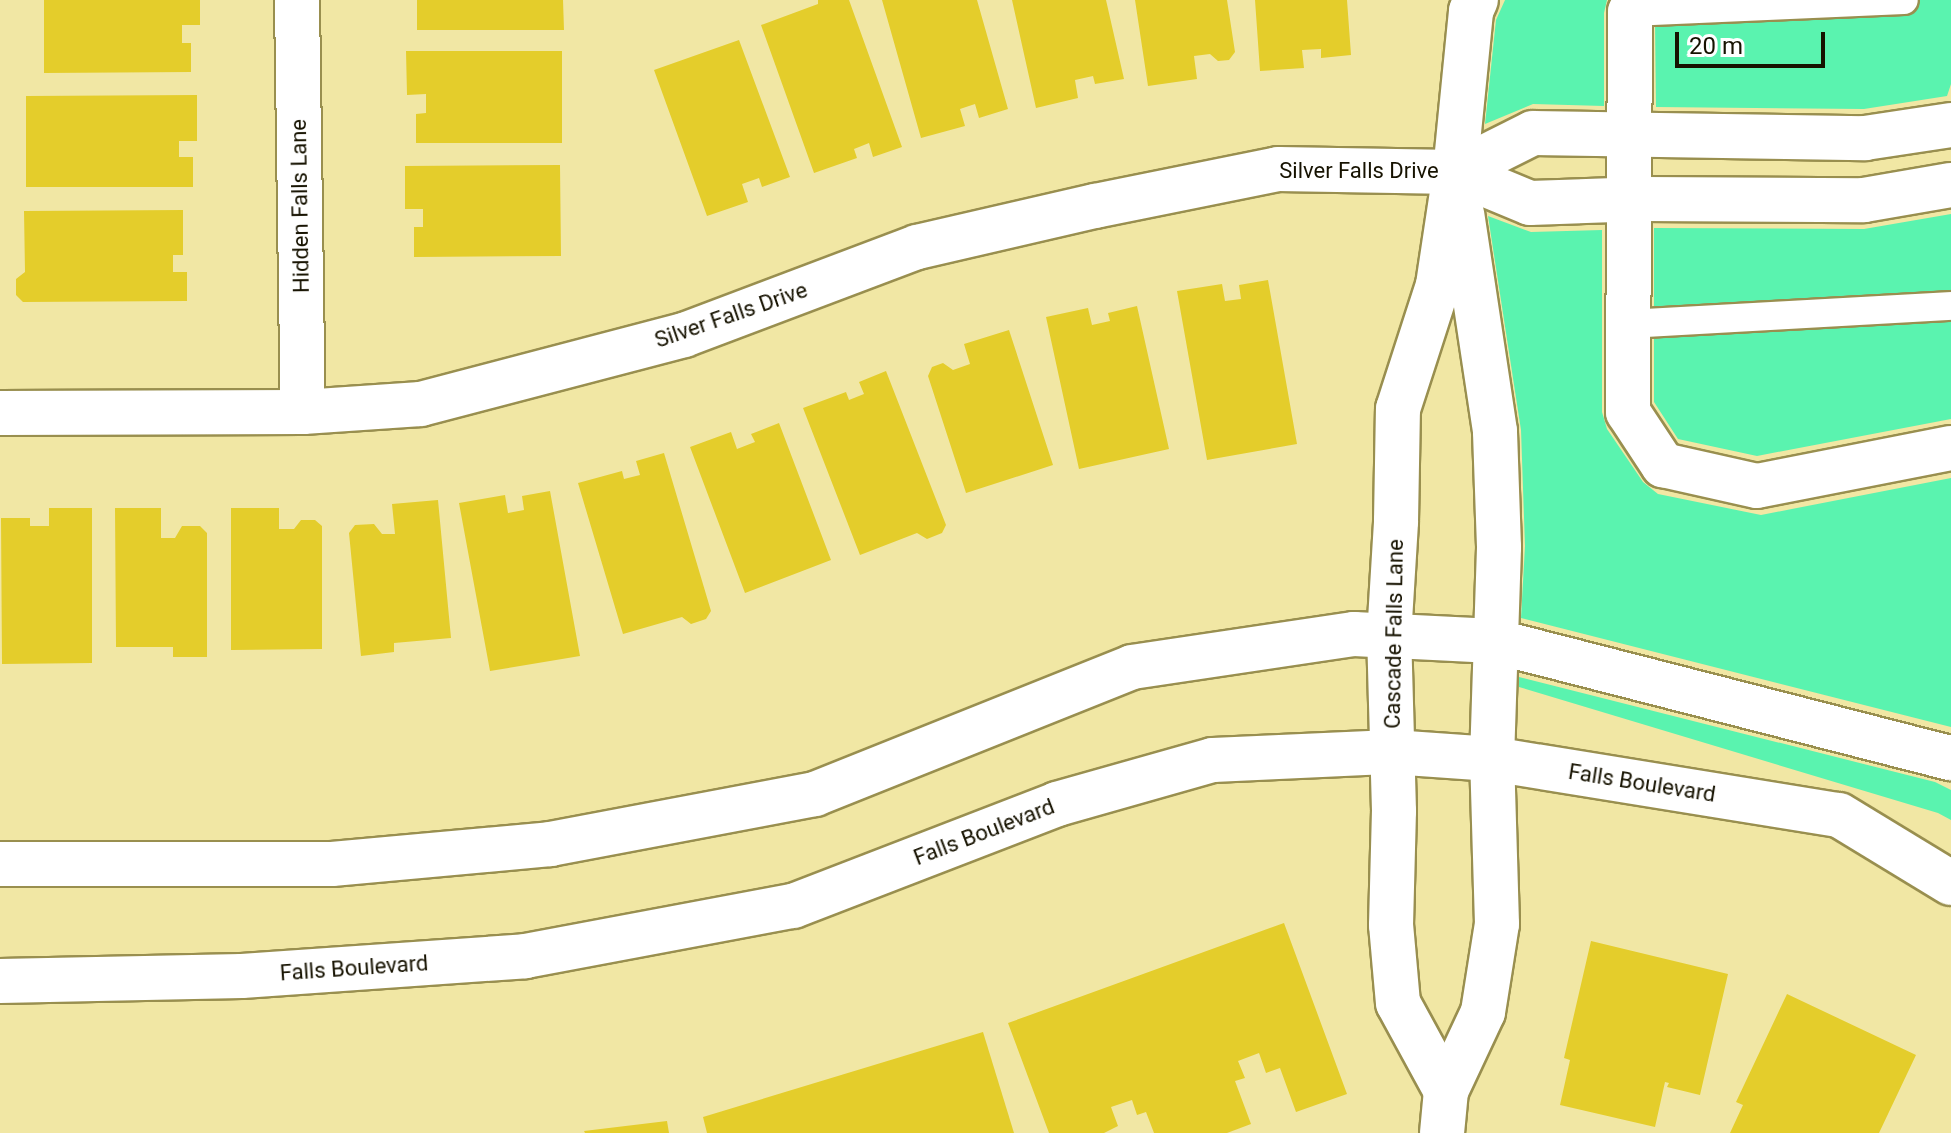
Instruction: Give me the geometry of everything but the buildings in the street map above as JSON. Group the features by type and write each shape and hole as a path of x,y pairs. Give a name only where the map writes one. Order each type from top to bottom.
{"street":[{"name":"Hidden Falls Lane","path":"297,0 303,412"},
{"name":"Cascade Falls Lane","path":"1444,1112 1398,1003 1391,925 1389,637 1398,409 1438,285 1455,172 1471,11 1476,0"},
{"path":"1633,6 1628,200 1628,412 1663,465 1757,486 1951,448"},
{"path":"1455,172 1533,133 1865,138 1951,125"},
{"name":"Silver Falls Drive","path":"0,413 303,412 421,404 684,335 917,247 1095,206 1278,169 1455,172"},
{"name":"Cascade Falls Lane","path":"1444,1112 1483,1012 1497,924 1492,759 1499,547 1495,431 1455,172"},
{"path":"1455,172 1530,203 1864,200 1951,185"},
{"path":"0,864 332,864 550,844 815,794 1132,667 1354,634 1494,641 1951,758"},
{"name":"Falls Boulevard","path":"0,981 242,976 525,956 793,906 1057,804 1213,760 1392,752 1492,759 1839,815 1951,883"}],"lane":[{"path":"1633,6 1904,0"},
{"path":"1628,324 1951,306"}],"green space":[{"path":"1505,0 1607,0 1604,13 1604,106 1533,104 1485,124 1496,20"},
{"path":"1666,0 1951,0 1951,84 1947,96 1864,109 1656,107 1655,21"},
{"path":"1951,214 1951,419 1757,456 1678,439 1654,402 1654,228 1864,229"},
{"path":"1488,216 1531,232 1602,230 1602,412 1607,429 1643,482 1658,494 1761,515 1951,478 1951,727 1521,618 1525,546 1521,430"},
{"path":"1519,677 1935,782 1951,790 1951,820 1938,813 1519,687"}]}
